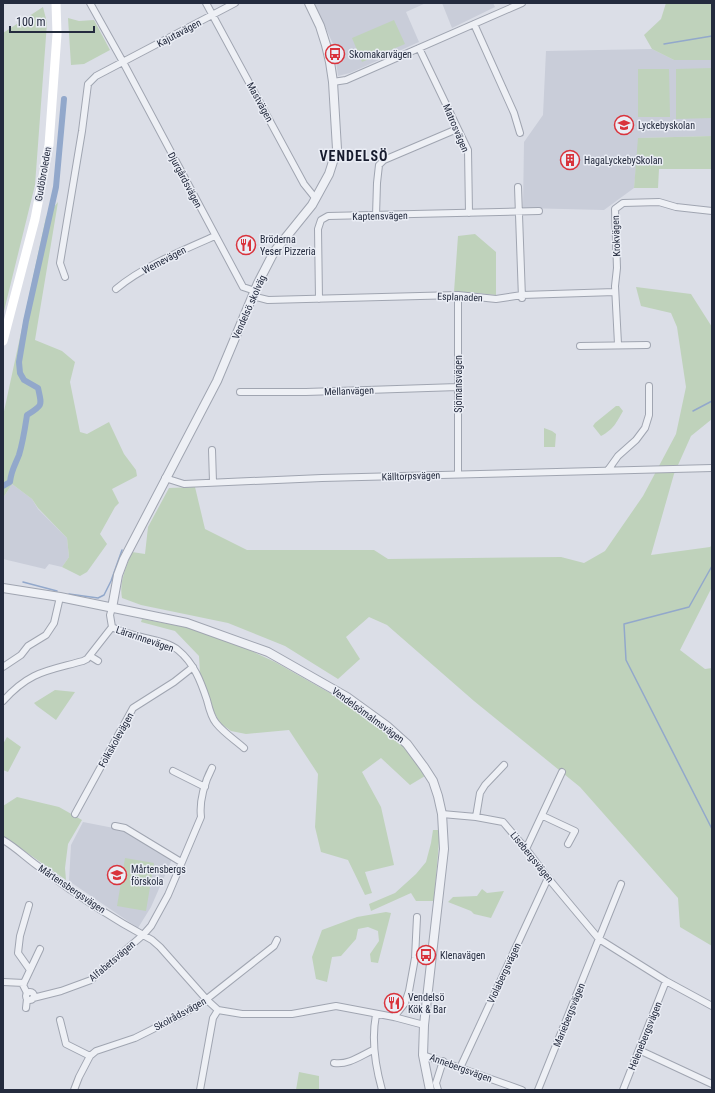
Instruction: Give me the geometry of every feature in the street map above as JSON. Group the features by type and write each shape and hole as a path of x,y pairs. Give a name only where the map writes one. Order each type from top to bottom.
{"main road":[{"name":"Gudöbroleden","path":"3,341 34,220 49,145 57,34 56,3"}],"street":[{"name":"Djurgårdsvägen","path":"90,3 243,286 253,294"},
{"name":"Mastvägen","path":"206,3 304,184 316,199"},
{"name":"Kajutavägen","path":"123,62 234,3"},
{"name":"Vendelsö skolväg","path":"112,608 118,575 124,558 217,381 253,294 274,252 316,199 329,174 337,149 333,82 326,45 320,26 309,3"},
{"path":"502,3 505,10"},
{"path":"333,82 346,80 522,3"},
{"path":"474,24 514,113 520,134"},
{"name":"Matrosvägen","path":"419,48 468,150 469,213"},
{"path":"65,277 60,263 82,131 88,84 96,76 123,62"},
{"path":"376,216 379,165 384,160 457,129"},
{"path":"518,187 522,297"},
{"name":"Krokvägen","path":"615,292 617,268 615,209 623,203 659,202 676,207 712,211"},
{"name":"Kaptensvägen","path":"319,299 318,229 321,220 328,216 539,211"},
{"name":"Wemevägen","path":"116,289 127,280 145,270 215,236"},
{"path":"615,292 618,344"},
{"name":"Esplanaden","path":"253,294 268,300 458,295 496,299 615,292"},
{"name":"Sjömansvägen","path":"458,295 458,474"},
{"path":"580,346 618,344 647,345"},
{"path":"608,470 618,456 636,440 645,428 649,415 649,386"},
{"name":"Mellanvägen","path":"240,392 306,392 458,387"},
{"path":"212,450 213,482"},
{"name":"Källtorpsvägen","path":"166,478 184,484 458,474 712,468"},
{"name":"Vendelsömalmsvägen","path":"3,588 60,597 188,623 268,652 347,697 387,726 407,744 424,766 433,781 442,814 444,848 424,1025 423,1054 430,1090"},
{"path":"3,667 21,655 28,646 46,635 54,623 60,597"},
{"path":"3,701 15,688 39,673 83,661 90,656 112,627 110,615 112,608"},
{"name":"Lärarinnevägen","path":"112,627 121,632 177,649 193,667 201,683 211,714 216,723 244,748"},
{"path":"21,655 24,662"},
{"path":"90,656 98,661"},
{"name":"Folkskolevägen","path":"75,814 133,708 174,682 193,667"},
{"path":"476,817 480,793 485,784 504,765"},
{"path":"143,935 151,926 168,895 201,817 200,810 206,780 212,768"},
{"path":"173,771 205,787"},
{"path":"526,849 543,816 562,772"},
{"name":"Lisebergsvägen","path":"442,814 476,817 503,822 599,939 666,981 712,1006"},
{"path":"543,816 575,831 568,844"},
{"path":"115,826 125,828 181,862"},
{"name":"Mårtensbergsvägen","path":"3,840 16,848 40,869 160,946 207,1000 218,1010"},
{"name":"Violabergsvägen","path":"460,1068 548,878"},
{"path":"599,939 622,884"},
{"path":"29,905 20,936 18,953 30,970"},
{"path":"394,1017 405,1003 409,991 415,958 417,917"},
{"name":"Alfabetsvägen","path":"29,997 61,991 92,980 143,935"},
{"name":"Mariebergsvägen","path":"538,1090 599,939"},
{"name":"Skolrådsvägen","path":"90,1056 96,1051 135,1038 207,1000 274,946 277,940"},
{"path":"26,1008 29,997 23,985 40,949"},
{"name":"Helenebergsvägen","path":"623,1090 666,981"},
{"path":"3,982 24,983"},
{"path":"200,1090 213,1018 218,1010 242,1014 292,1014 336,1006 376,1015 394,1017 424,1025"},
{"path":"376,1015 374,1050 382,1090"},
{"path":"60,1020 66,1044 90,1056 74,1090"},
{"path":"334,1063 343,1064 374,1050"},
{"path":"639,1050 712,1084"},
{"name":"Annebergsvägen","path":"423,1054 522,1090"},
{"path":"438,1090 436,1084 443,1061"}],"shaded area":[{"path":"314,3 426,3 406,12 419,42 350,73 338,76 334,46"},
{"path":"442,3 493,3 495,7 452,28"},
{"name":"Lyckebyskolan","path":"652,49 674,60 712,60 712,136 639,138 634,188 604,210 523,208 524,142 543,115 546,51"},
{"path":"12,484 32,499 38,509 67,538 69,557 62,567 49,564 45,569 3,559 3,498"},
{"name":"Mårtensbergs förskola","path":"83,822 124,830 172,859 151,907 138,928 69,881 71,845"}],"green space":[{"path":"666,3 712,3 712,60 674,60 652,49 644,35 661,19"},
{"path":"43,7 47,23 35,185 3,315 3,33"},
{"path":"68,18 79,21 94,20 110,50 84,64 71,65"},
{"path":"394,20 405,44 362,62 352,38"},
{"path":"712,68 712,118 676,119 676,69"},
{"path":"638,69 669,69 670,117 638,117"},
{"path":"712,136 712,169 659,169 658,188 634,188 638,138"},
{"path":"58,202 35,340 62,351 75,362 70,382 80,432 87,434 109,422 124,454 136,470 137,476 112,489 119,503 115,507 100,534 107,544 87,572 80,576 62,567 69,557 67,538 38,508 32,499 12,484 3,498 3,416 46,217"},
{"path":"475,234 496,252 496,295 454,292 458,236"},
{"path":"636,287 691,294 712,327 712,419 691,436 674,474 651,555 710,547 712,545 712,587 680,650 705,669 712,668 712,946 680,927 678,898 580,787 474,701 387,625 369,617 346,637 360,659 338,679 285,646 228,623 141,605 122,598 121,592 125,569 132,552 145,554 148,527 169,488 195,487 205,529 247,550 374,550 388,559 561,557 584,563 605,551 643,496 676,434 686,387 677,327 671,313 641,306"},
{"path":"616,406 619,406 623,411 612,428 601,436 593,426"},
{"path":"544,428 556,434 555,447 544,447"},
{"path":"142,619 185,627 226,639 275,662 337,697 385,730 406,748 425,776 410,785 381,758 362,772 381,807 394,865 365,872 372,893 365,895 348,860 321,852 315,827 318,774 289,730 246,734 231,731 220,723 214,712 200,674 199,656 175,631 141,622"},
{"path":"55,690 75,692 56,720 34,703"},
{"path":"7,737 21,747 8,772 3,770 3,744"},
{"path":"17,797 59,807 82,820 68,844 65,868 66,880 3,836 3,806"},
{"path":"433,830 440,830 434,901 416,901 411,893 371,911 369,904 395,893 416,874 426,862"},
{"path":"125,858 154,863 146,911 117,906"},
{"path":"482,889 487,893 504,891 491,918 474,914 471,911 448,902 453,897 477,896"},
{"path":"386,912 391,913 378,963 371,962 370,954 379,941 378,931 368,927 358,929 356,939 341,956 332,957 327,982 316,979 312,957 322,930 357,917"},
{"path":"299,1072 319,1076 319,1090 296,1090"}],"waterway":[{"path":"664,44 712,36"},
{"path":"3,486 10,482 12,471 19,455 27,415 39,407 40,404 38,388 24,380 20,373 19,362 26,321 56,187 64,99"},
{"path":"693,411 712,401"},
{"path":"69,594 98,598 104,595 111,581 122,550"},
{"path":"712,566 689,607 624,624 626,660 712,829"},
{"path":"23,582 57,591"}],"place":[{"name":"Skomakarvägen","path":"335,54"},
{"name":"Lyckebyskolan","path":"624,125"},
{"name":"HagaLyckebySkolan","path":"570,160"},
{"name":"Bröderna Yeser Pizzeria","path":"246,245"},
{"name":"Mårtensbergs förskola","path":"117,875"},
{"name":"Klenavägen","path":"426,955"},
{"name":"Vendelsö Kök & Bar","path":"394,1003"}],"district":[{"name":"VENDELSÖ","path":"354,156"}]}
